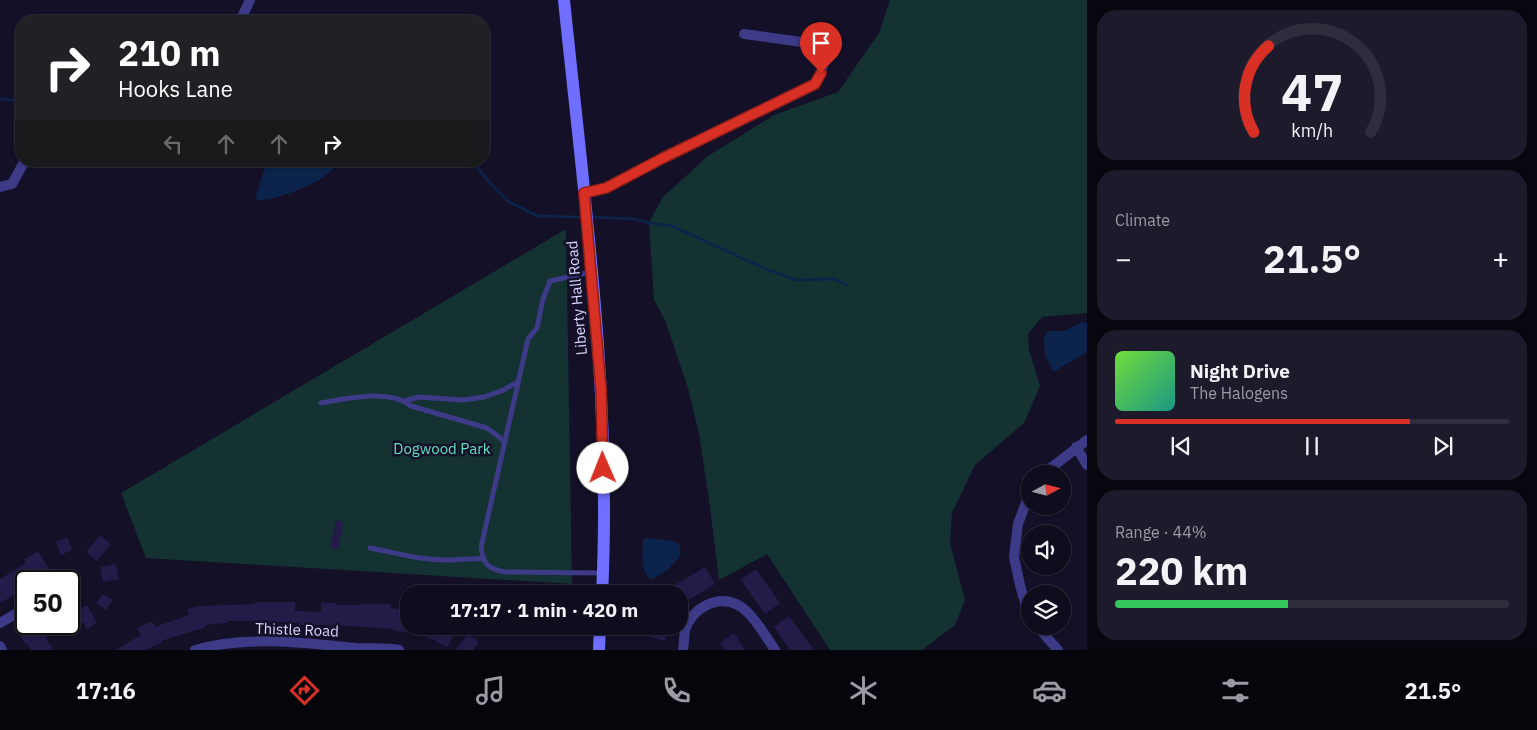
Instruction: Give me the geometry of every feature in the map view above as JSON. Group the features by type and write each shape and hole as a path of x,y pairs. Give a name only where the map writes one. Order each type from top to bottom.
{"main road":[{"name":"Liberty Hall Road","path":"564,0 584,193 601,389 603,433 602,585"},
{"path":"599,650 600,635"}],"street":[{"path":"243,15 250,0"},
{"path":"584,193 606,188 815,84 821,73 826,55 822,47 808,43 744,34"},
{"path":"0,187 12,184 21,167"},
{"path":"1054,465 1087,440"},
{"path":"1076,447 1087,465"},
{"path":"1021,515 1018,524 1014,557 1021,588"},
{"path":"684,650 686,630 696,612 711,602 725,601 738,605 750,615 775,650"},
{"path":"0,623 15,614"},
{"path":"1045,635 1058,650"},
{"name":"Thistle Road","path":"196,650 212,645 237,647 274,641 363,649 391,648 399,650"},
{"path":"0,646 2,650"}],"lane":[{"path":"591,272 550,282 543,299 537,328 528,340 481,547 483,559 488,566 497,571 602,573"},
{"path":"321,403 350,397 378,396 404,400 418,397 462,400 484,397 518,382"},
{"path":"404,400 411,406 487,428 499,436 505,443"},
{"path":"370,548 418,558 483,559"}],"green space":[{"path":"890,0 1087,0 1087,313 1042,317 1028,334 1029,350 1040,386 1024,423 975,465 952,513 950,544 965,600 955,625 922,650 830,650 767,554 719,580 699,434 688,388 665,320 654,300 649,223 663,197 708,156 774,115 838,92 879,33"},
{"name":"Dogwood Park","path":"566,229 572,584 146,558 121,493"}],"water":[{"path":"265,167 335,167 325,176 289,193 269,199 255,199"},
{"path":"1082,322 1087,323 1087,352 1053,372 1045,354 1044,337 1049,331 1064,331"},
{"path":"647,538 673,541 679,544 681,554 664,573 651,579 647,576 642,561 643,540"}],"building":[{"path":"336,520 344,522 338,549 330,548"},
{"path":"100,535 111,544 97,561 86,552"},
{"path":"67,537 72,550 61,555 56,542"},
{"path":"38,551 49,569 15,570 15,594 0,603 0,579 26,563 24,559"},
{"path":"116,564 119,579 103,582 100,567"},
{"path":"705,567 715,584 688,600 688,585 674,585"},
{"path":"756,569 780,603 765,614 741,580"},
{"path":"103,594 113,600 106,610 96,603"},
{"path":"255,602 295,602 295,611 321,612 321,602 336,603 336,605 391,604 391,608 400,610 400,631 393,629 335,625 227,621 227,623 205,625 206,627 161,641 145,650 116,650 141,635 137,628 152,621 155,627 189,615 187,609 200,606 255,604"},
{"path":"87,605 97,623 87,629 83,622 80,624 80,608"},
{"path":"789,616 814,650 790,650 774,627"},
{"path":"734,633 745,650 725,650 720,643"},
{"path":"20,635 45,635 53,650 31,650 27,643 25,644"},
{"path":"420,635 453,635 448,647"},
{"path":"467,635 479,642 473,650 456,650"},
{"path":"647,635 667,635 665,641"}],"waterway":[{"path":"0,99 15,100"},
{"path":"477,167 509,202 538,216 582,217"},
{"path":"592,217 634,219 672,226 766,269 796,280 835,279 847,285"}],"route":[{"path":"603,468 601,389 584,193 606,188 815,84 821,73"}]}
